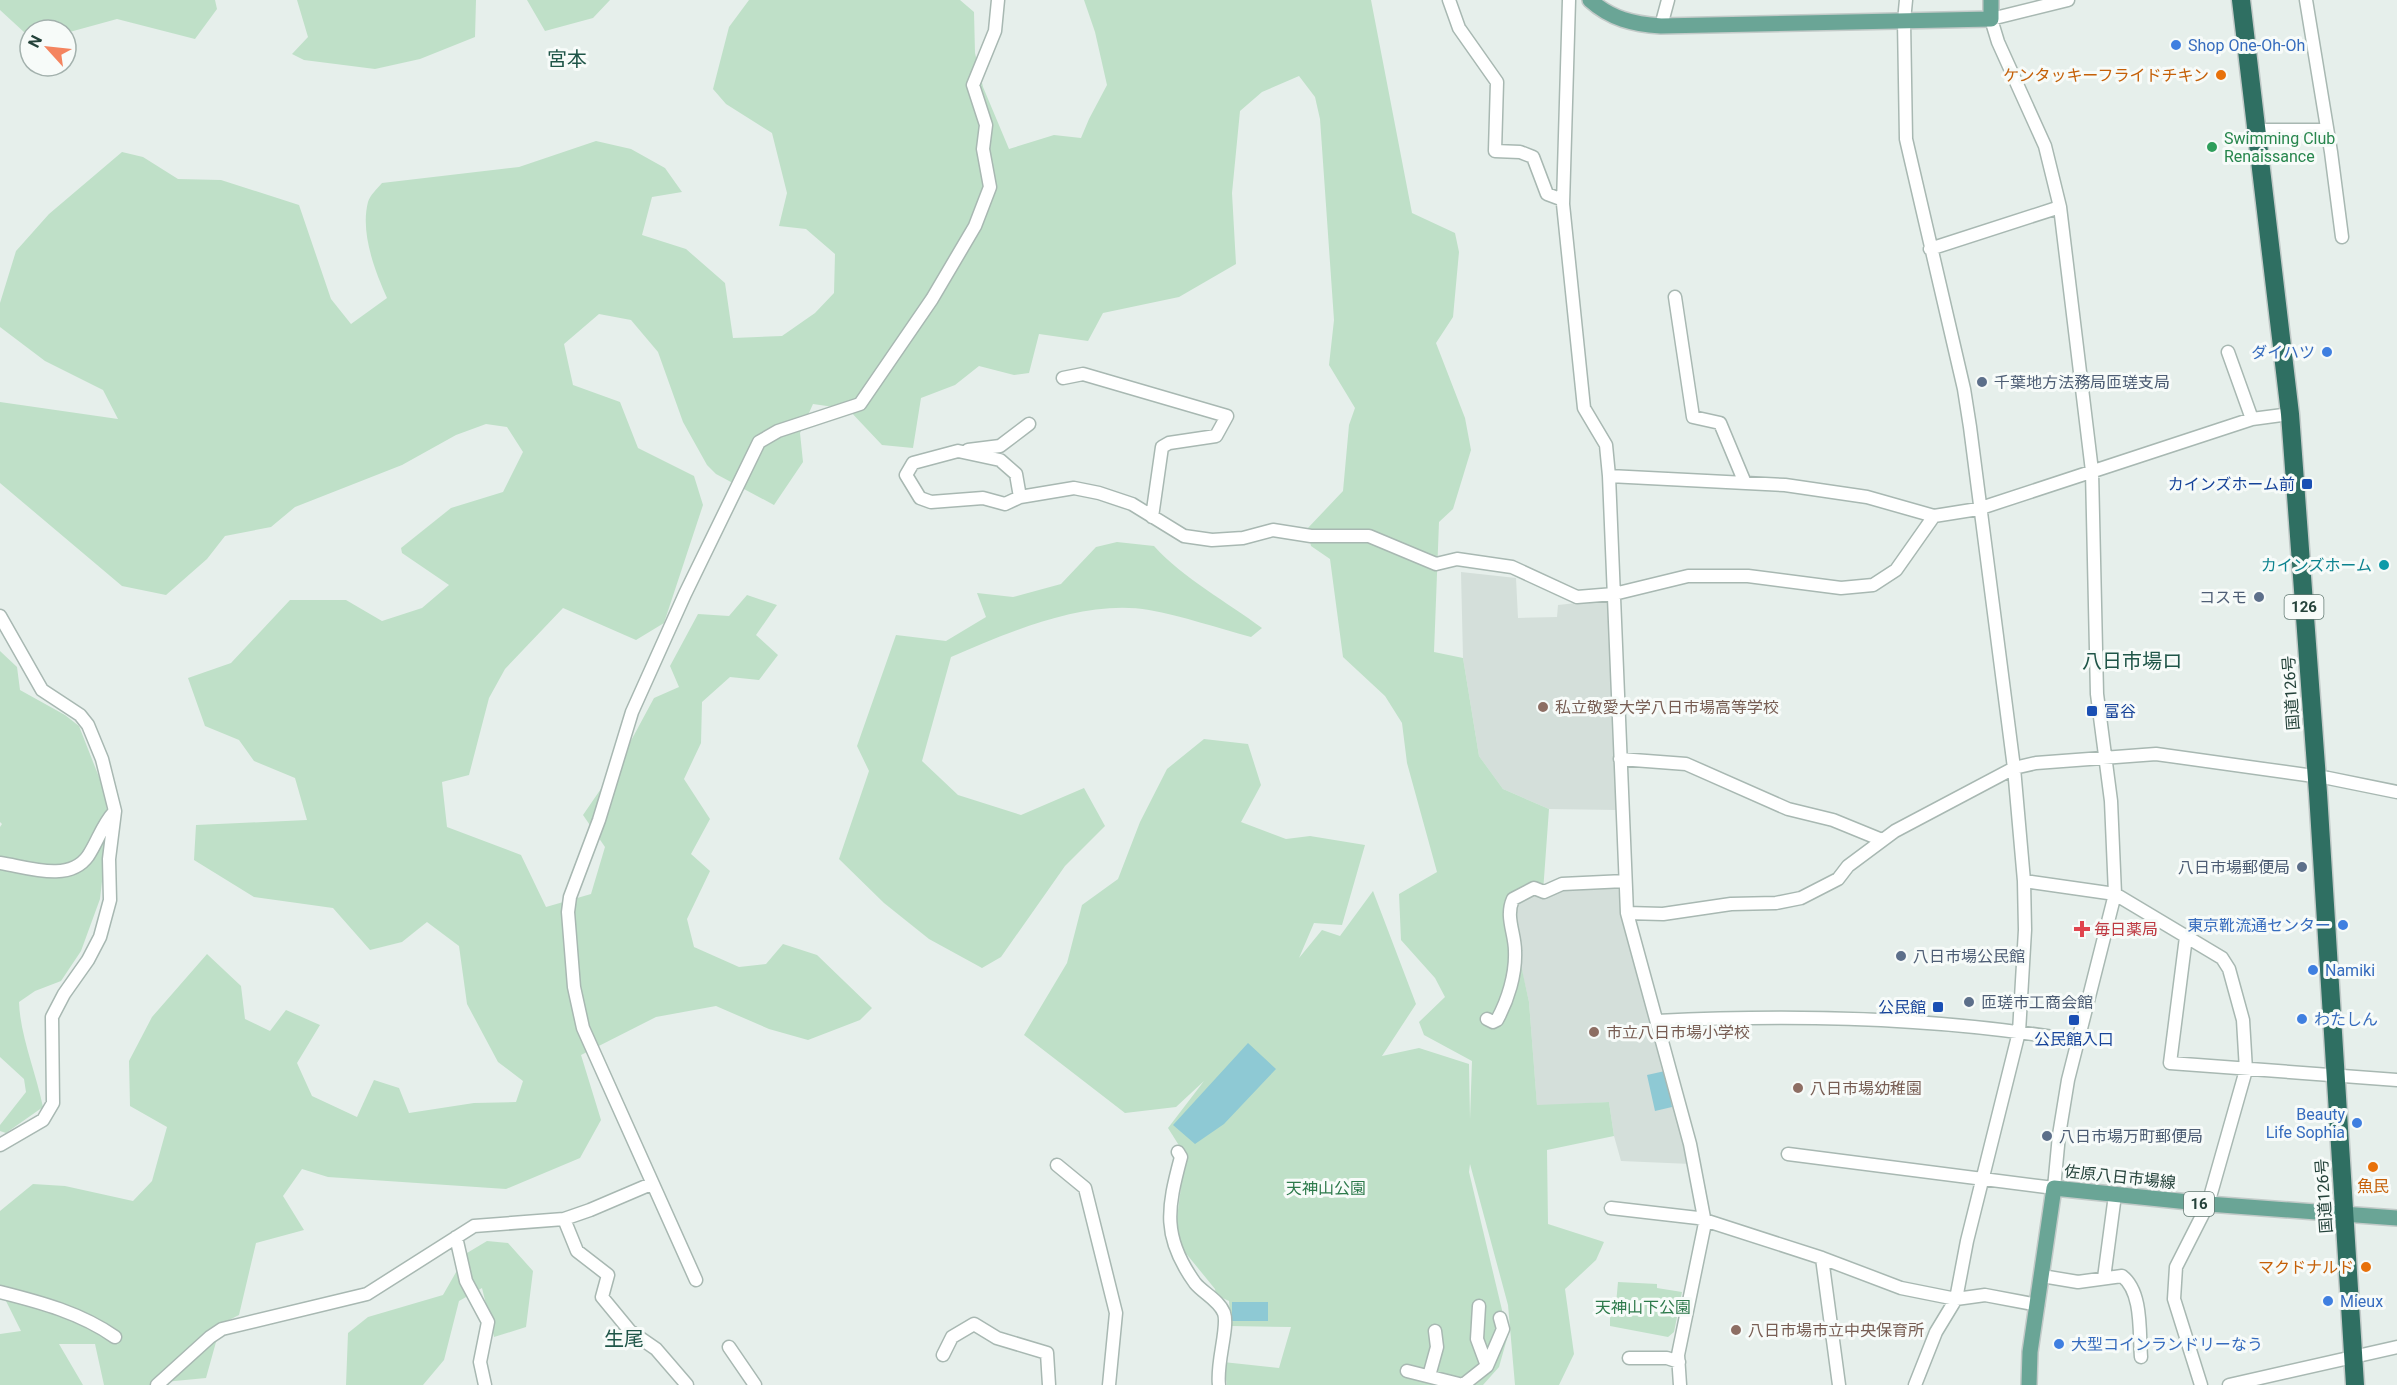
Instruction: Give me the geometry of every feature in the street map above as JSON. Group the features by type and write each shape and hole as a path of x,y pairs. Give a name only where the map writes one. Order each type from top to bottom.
{"highway":[{"name":"国道126号","path":"2241,0 2290,414 2317,777 2355,1385"}],"main road":[{"path":"1590,0 1604,11 1626,22 1661,26 1990,19 1991,0"},
{"name":"佐原八日市場線","path":"2029,1385 2030,1352 2054,1188 2208,1204 2397,1218"}],"street":[{"path":"696,1280 583,1028 574,987 568,912 570,897 599,820 632,712 685,594 759,442 778,430 860,404 932,298 975,225 990,187 983,149 986,125 973,85 995,31 998,0"},
{"path":"1449,0 1459,28 1497,82 1495,151 1520,152 1533,157 1547,194 1563,200"},
{"path":"1569,0 1563,200 1584,408 1606,445 1609,476 1626,913 1690,1143 1705,1223 1679,1362 1680,1385"},
{"path":"1661,26 1668,0"},
{"path":"1906,0 1904,21 1906,139 1964,389 2014,768 2024,881 2025,930 2019,1032 1967,1242 1956,1299 1936,1332 1915,1385"},
{"path":"1788,1154 2054,1188 2061,1117 2077,1041 2115,894 2107,756 2097,694 2092,471 2060,207 2045,146 1990,19 2068,0"},
{"path":"2306,0 2342,237"},
{"path":"2256,130 2326,130"},
{"path":"1930,249 2060,207"},
{"path":"1674,297 1693,417 1720,423 1745,483"},
{"path":"2228,352 2252,419"},
{"path":"1063,378 1083,374 1227,417 1216,436 1169,443 1162,447 1152,517"},
{"path":"1609,476 1785,485 1867,497 1934,516 1978,508 2252,419 2290,414"},
{"path":"1029,424 1000,446 958,451 913,462 906,475 920,498 931,502 983,498 1005,504 1020,497 1074,489 1099,493 1132,504 1184,536 1212,540 1243,538 1273,530 1311,536 1369,536 1436,564 1457,559 1488,561 1512,567 1577,597 1614,594 1688,576 1748,576 1841,588 1873,585 1896,570 1934,516"},
{"path":"958,451 1000,460 1016,474 1020,497"},
{"path":"0,615 42,690 80,715 88,725 102,759 115,811 109,859 110,900 100,937 52,1017 53,1103 43,1120 0,1145"},
{"path":"1626,913 1663,914 1731,904 1776,903 1801,898 1838,879 1848,866 1882,840 2014,768 2036,763 2156,754 2317,777 2397,792"},
{"path":"1620,759 1686,764 1788,809 1833,820 1882,840"},
{"path":"0,863 53,872 76,868 88,856 105,822 115,811"},
{"path":"1486,1019 1493,1022 1497,1020 1508,997 1515,951 1509,921 1513,899 1534,888 1544,892 1562,884 1625,881"},
{"path":"2024,881 2115,894 2222,958 2229,969 2243,1020 2246,1070 2208,1204 2176,1267 2174,1299 2189,1339 2201,1385"},
{"path":"2186,937 2170,1063 2397,1080"},
{"path":"1657,1021 1765,1018 1952,1025 2077,1041"},
{"path":"1178,1152 1181,1157 1172,1191 1168,1223 1174,1242 1192,1278 1223,1311 1225,1324 1219,1355 1219,1385"},
{"path":"1057,1165 1085,1188 1116,1313 1109,1385"},
{"path":"157,1385 210,1336 222,1329 368,1294 474,1226 564,1219 651,1184"},
{"path":"2104,1278 2115,1195"},
{"path":"1611,1208 1698,1218 1705,1223 1822,1258 1901,1288 1956,1299 1985,1295 2038,1305"},
{"path":"564,1219 577,1251 608,1275 602,1297 630,1331 657,1349 687,1385"},
{"path":"456,1236 466,1281 488,1322 480,1362 484,1385"},
{"path":"1822,1258 1839,1385"},
{"path":"2042,1276 2078,1281 2122,1276 2132,1287 2141,1357"},
{"path":"0,1292 62,1310 99,1326 115,1337"},
{"path":"1479,1305 1477,1339 1487,1366"},
{"path":"1407,1371 1463,1385 1487,1366 1503,1329 1500,1318"},
{"path":"943,1355 952,1337 974,1324 997,1338 1047,1353 1050,1385"},
{"path":"1429,1376 1437,1347 1435,1331"},
{"path":"729,1347 754,1385"},
{"path":"2229,1385 2397,1347"},
{"path":"1629,1358 1667,1358 1679,1362"}],"shaded area":[{"name":"私立敬愛大学八日市場高等学校","path":"1461,572 1516,578 1518,618 1557,617 1558,605 1603,600 1611,603 1618,810 1549,809 1503,789 1479,756 1463,658"},
{"name":"市立八日市場小学校","path":"1618,886 1621,913 1691,1164 1621,1161 1614,1136 1609,1102 1537,1106 1529,1002 1506,900 1543,892"}],"green space":[{"path":"0,0 215,0 217,9 195,39 117,19 78,30 78,18 18,18 18,27 0,10"},
{"path":"297,0 476,0 475,37 420,59 375,69 304,60 292,54 308,37"},
{"path":"527,0 610,0 593,18 545,31"},
{"name":"天神山公園","path":"749,0 960,0 974,12 975,53 983,87 1009,149 1054,135 1081,138 1107,85 1095,32 1084,0 1371,0 1412,213 1455,233 1459,252 1453,317 1436,343 1465,418 1471,450 1453,509 1439,522 1434,652 1463,658 1479,756 1503,789 1549,809 1543,892 1507,900 1529,1002 1537,1105 1609,1102 1614,1136 1547,1150 1548,1224 1604,1242 1596,1260 1565,1289 1574,1354 1559,1385 1515,1385 1508,1305 1470,1164 1469,1172 1508,1335 1499,1367 1483,1385 1227,1385 1223,1362 1279,1368 1291,1327 1231,1326 1229,1301 1216,1295 1215,1289 1184,1251 1175,1234 1185,1155 1168,1128 1204,1081 1176,1107 1125,1113 1024,1035 1067,963 1082,905 1118,879 1140,822 1167,769 1204,739 1248,744 1261,785 1241,822 1286,839 1310,836 1365,845 1342,925 1314,923 1299,958 1322,930 1340,936 1373,891 1416,1004 1382,1056 1419,1048 1469,1064 1470,1119 1472,1061 1424,1035 1419,1022 1445,997 1435,978 1401,940 1399,894 1437,872 1407,763 1402,723 1385,696 1343,657 1330,559 1311,546 1307,529 1343,491 1349,425 1355,408 1329,365 1334,320 1320,119 1315,97 1299,76 1262,92 1240,111 1232,193 1236,264 1179,297 1103,313 1088,341 1039,334 1029,373 1014,375 979,366 955,385 921,398 913,448 882,445 848,409 813,404 800,433 803,462 774,505 716,474 707,465 683,422 658,352 631,320 599,314 564,344 573,385 620,402 638,448 694,476 703,505 664,623 636,640 563,608 505,669 489,698 469,775 442,782 447,827 521,855 546,907 591,894 605,847 583,815 620,761 654,698 679,687 670,666 698,614 729,616 747,595 777,605 756,635 778,655 759,680 730,677 702,702 701,743 684,779 710,819 691,854 710,871 687,919 694,947 739,967 766,964 783,944 817,955 872,1008 860,1020 808,1040 769,1029 716,1006 656,1017 581,1055 601,1120 580,1158 506,1189 328,1177 302,1169 283,1196 304,1230 256,1243 239,1315 221,1324 206,1378 164,1382 164,1385 104,1385 95,1344 59,1344 83,1385 0,1385 0,1334 21,1331 0,1289 0,1211 33,1184 65,1186 133,1201 152,1181 167,1127 130,1106 129,1061 152,1017 207,954 241,986 245,1019 270,1031 286,1010 320,1025 297,1063 312,1096 357,1117 374,1080 399,1088 409,1113 474,1103 516,1102 523,1081 498,1062 467,1004 459,946 427,922 402,942 370,950 333,908 254,897 194,860 196,825 307,820 295,778 254,761 239,740 205,726 188,678 231,663 290,600 346,600 382,621 422,608 449,585 402,553 401,548 451,508 503,492 523,452 507,427 486,424 456,435 402,465 295,507 271,527 225,536 207,559 166,595 122,586 0,483 0,402 118,419 103,390 45,361 0,327 0,303 16,251 49,214 122,152 143,157 178,179 221,180 299,205 331,299 351,324 387,298 370,252 366,226 368,202 382,183 519,167 596,141 631,149 665,168 682,192 652,197 642,235 686,249 725,283 733,338 782,336 815,313 834,293 835,254 806,229 779,226 787,193 772,133 726,104 713,89 729,27"},
{"path":"1117,542 1154,546 1178,569 1262,628 1251,637 1149,610 1099,609 1074,613 1022,628 951,657 922,761 958,795 1021,815 1084,788 1105,826 1065,866 1001,957 982,968 929,939 884,903 839,859 869,771 857,746 896,635 946,641 986,617 977,593 1013,597 1061,584 1096,547"},
{"path":"0,651 17,667 20,690 65,715 79,726 106,795 108,829 100,899 81,951 61,981 35,991 19,1002 25,1041 43,1107 6,1133 0,1131 0,1125 26,1092 24,1079 0,1057 0,827 2,824 0,822"},
{"path":"487,1241 508,1243 533,1271 526,1327 494,1337 482,1288 459,1301 444,1360 423,1385 346,1385 348,1333 368,1317 443,1295 467,1253"},
{"name":"天神山下公園","path":"1618,1282 1657,1284 1657,1288 1682,1292 1674,1332 1668,1337 1610,1326 1610,1306 1616,1304"}],"water":[{"path":"1248,1043 1276,1069 1224,1124 1195,1144 1173,1125"},
{"path":"1665,1071 1672,1107 1655,1111 1647,1075"},
{"path":"1232,1302 1268,1302 1268,1321 1232,1321"}],"place":[{"name":"Shop One-Oh-Oh","path":"2176,45"},
{"name":"ケンタッキーフライドチキン","path":"2221,75"},
{"name":"Swimming Club Renaissance","path":"2212,147"},
{"name":"ダイハツ","path":"2327,352"},
{"name":"千葉地方法務局匝瑳支局","path":"1982,382"},
{"name":"カインズホーム前","path":"2307,484"},
{"name":"カインズホーム","path":"2384,565"},
{"name":"コスモ","path":"2259,597"},
{"name":"私立敬愛大学八日市場高等学校","path":"1543,707"},
{"name":"富谷","path":"2092,711"},
{"name":"八日市場郵便局","path":"2302,867"},
{"name":"東京靴流通センター","path":"2343,925"},
{"name":"毎日薬局","path":"2082,929"},
{"name":"八日市場公民館","path":"1901,956"},
{"name":"Namiki","path":"2313,970"},
{"name":"匝瑳市工商会館","path":"1969,1002"},
{"name":"公民館","path":"1938,1007"},
{"name":"わたしん","path":"2302,1019"},
{"name":"公民館入口","path":"2074,1020"},
{"name":"市立八日市場小学校","path":"1594,1032"},
{"name":"八日市場幼稚園","path":"1798,1088"},
{"name":"Beauty Life Sophia","path":"2357,1123"},
{"name":"八日市場万町郵便局","path":"2047,1136"},
{"name":"魚民","path":"2373,1167"},
{"name":"マクドナルド","path":"2366,1267"},
{"name":"Mieux","path":"2328,1301"},
{"name":"八日市場市立中央保育所","path":"1736,1330"},
{"name":"大型コインランドリーなう","path":"2059,1344"}],"district":[{"name":"宮本","path":"567,59"},
{"name":"八日市場ロ","path":"2132,661"},
{"name":"生尾","path":"624,1339"}]}
